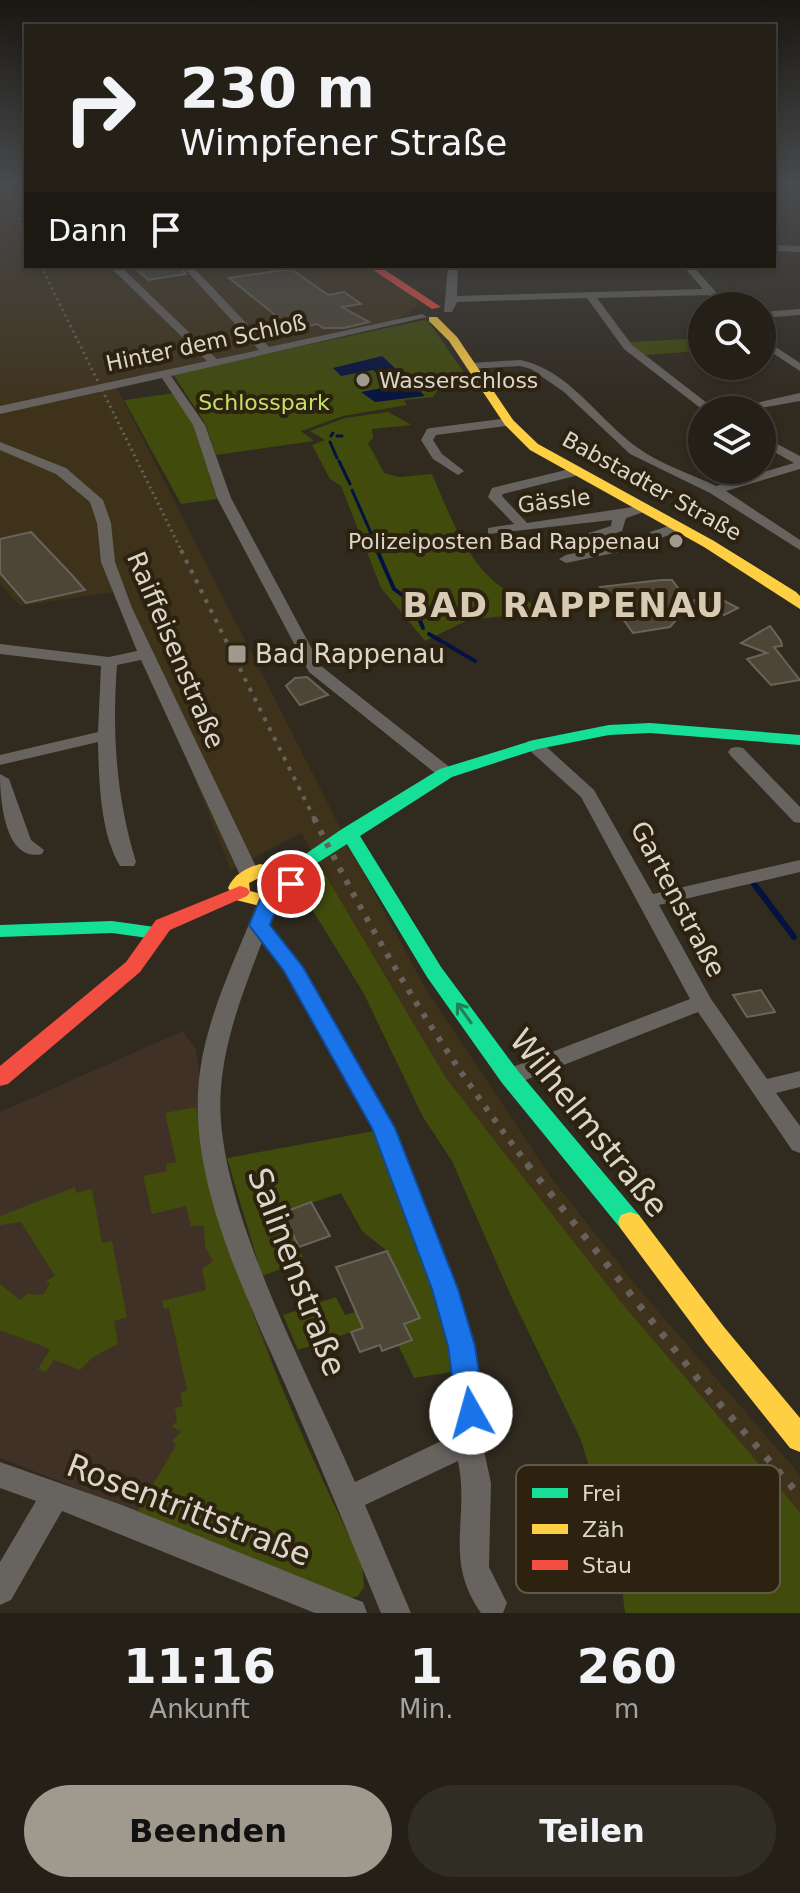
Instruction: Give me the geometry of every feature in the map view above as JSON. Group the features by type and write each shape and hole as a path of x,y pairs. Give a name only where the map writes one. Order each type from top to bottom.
{"street":[{"path":"116,268 214,362"},
{"path":"189,268 265,350"},
{"name":"Babstadter Straße","path":"375,268 436,311 509,422 534,447 574,472 792,588 800,605"},
{"path":"436,311 452,268"},
{"path":"690,268 708,292"},
{"name":"Hinter dem Schloß","path":"0,410 436,311 591,297 688,293"},
{"path":"591,297 628,347 692,396"},
{"path":"776,314 800,312"},
{"path":"776,351 800,368"},
{"path":"471,366 520,363 535,366 568,390 634,451 715,490 800,546"},
{"path":"164,373 199,425 224,498 315,669 446,773"},
{"path":"776,402 800,397"},
{"path":"458,471 437,456 427,440 431,432 509,422"},
{"name":"Raiffeisenstraße","path":"0,446 61,471 96,500 104,523 108,562 145,654 165,686 218,813 249,873"},
{"path":"776,448 800,463"},
{"path":"715,490 800,463"},
{"path":"524,527 495,497 497,491 574,472"},
{"name":"Gässle","path":"493,531 646,509"},
{"name":"Gässle","path":"594,536 617,528 620,515"},
{"path":"566,559 652,541 655,535 678,527"},
{"path":"792,588 800,619"},
{"path":"2,651 109,662 145,654"},
{"path":"109,662 106,735 109,802 127,862"},
{"path":"240,892 241,880 249,873 265,869 285,875 446,773 534,745 609,730 650,728 791,739 800,733"},
{"path":"0,760 106,735"},
{"name":"Gartenstraße","path":"534,745 588,794 702,1002 800,1143"},
{"path":"737,752 800,818"},
{"path":"0,779 23,843 35,850"},
{"name":"Wilhelmstraße","path":"349,833 375,881 434,972 510,1077 656,1253 715,1335 800,1439"},
{"path":"645,902 800,866"},
{"path":"240,892 248,899 268,902 282,897 290,889 285,875"},
{"path":"0,1078 133,967 155,933 172,921 240,892"},
{"name":"Salinenstraße","path":"268,902 226,1000 208,1092 213,1139 221,1178 252,1274 396,1613"},
{"path":"259,925 293,967 383,1128 425,1235 462,1346 472,1428 468,1442 477,1483 474,1567 479,1585 492,1603"},
{"path":"0,931 112,927 155,933"},
{"path":"510,1077 702,1002"},
{"path":"761,1088 800,1079"},
{"path":"349,1499 468,1442"},
{"name":"Rosentrittstraße","path":"0,1475 122,1519 352,1613"},
{"path":"0,1590 54,1497"}],"shaded area":[{"path":"0,259 24,259 24,268 371,268 411,292 419,305 397,320 110,382 116,386 352,851 427,991 552,1179 639,1289 800,1475 800,1512 780,1489 780,1465 760,1465 620,1301 446,1078 301,833 231,870 120,591 20,606 0,583"},
{"path":"382,356 425,396 375,402 361,392 393,386 373,370 341,376 333,368"},
{"path":"183,1031 196,1049 210,1171 348,1595 0,1458 0,1112"}],"green space":[{"name":"Schlosspark","path":"424,320 433,323 427,324 431,325 469,380 443,383 433,397 404,400 407,405 343,416 301,431 314,441 216,455 205,423 173,374"},
{"path":"688,339 688,352 643,355 629,342"},
{"path":"175,393 193,425 217,499 181,504 124,400"},
{"path":"388,412 412,425 372,429 373,438 368,443 384,473 399,477 432,474 459,534 477,563 500,586 543,612 468,620 425,641 381,588 341,486 330,479 312,445 325,440 310,431 345,418"},
{"path":"322,869 446,1078 620,1301 760,1465 589,1465 581,1440 511,1296 452,1161 423,1117 364,994 299,888 310,874"},
{"path":"196,1107 223,1225 242,1283 286,1397 362,1563 364,1587 358,1596 348,1599 136,1514 176,1445 172,1441 181,1432 172,1427 177,1420 175,1408 183,1406 180,1393 187,1390 169,1308 164,1309 162,1301 206,1290 202,1269 213,1261 205,1246 204,1226 191,1226 186,1206 152,1214 143,1176 167,1171 166,1164 176,1162 165,1113"},
{"path":"374,1131 418,1239 458,1371 414,1378 398,1345 412,1340 404,1324 420,1318 387,1251 362,1231 341,1193 282,1213 304,1260 262,1276 227,1158"},
{"path":"75,1187 76,1193 92,1189 102,1243 112,1241 127,1317 114,1321 118,1344 93,1357 80,1370 54,1360 46,1372 38,1369 50,1349 0,1330 0,1284 20,1300 27,1294 43,1295 50,1284 46,1281 55,1276 21,1222 0,1225 0,1216"},
{"path":"336,1297 345,1315 356,1312 363,1328 298,1350 283,1315"},
{"path":"780,1489 800,1512 800,1613 625,1613 622,1593 780,1593"}],"building":[{"path":"135,268 181,268 186,274 148,280"},
{"path":"291,269 328,295 344,292 361,304 342,307 369,322 344,328 323,328 317,324 300,328 279,318 229,278"},
{"path":"126,349 146,366 120,372 112,367 106,353"},
{"path":"31,532 85,590 26,603 0,573 0,539"},
{"path":"672,580 688,601 719,598 738,608 724,615 718,611 681,614 670,627 633,633 600,587"},
{"path":"770,626 782,646 774,647 800,680 771,685 747,659 767,653 741,643"},
{"path":"307,677 328,695 300,705 286,686 295,678"},
{"path":"761,990 775,1012 747,1017 733,995"},
{"path":"311,1202 330,1236 299,1247 282,1213"},
{"path":"387,1251 420,1318 404,1324 412,1340 382,1351 380,1345 360,1352 351,1332 363,1328 336,1267"}],"waterway":[{"path":"337,436 342,436"},
{"path":"330,442 337,458"},
{"path":"339,461 350,484"},
{"path":"352,490 374,540"},
{"path":"375,544 378,552"},
{"path":"377,550 394,589 413,603 423,628"},
{"path":"429,634 475,661"},
{"path":"754,884 794,937"}],"railway":[{"path":"42,268 182,552"},
{"path":"181,550 314,818"},
{"path":"314,818 413,997 469,1083 529,1166"},
{"path":"527,1164 698,1379 773,1465"},
{"path":"780,1473 800,1496"}],"traffic: fast":[{"path":"285,875 446,773 534,745 609,730 650,728 800,740"},
{"path":"349,833 434,972 510,1077 630,1222"},
{"path":"0,931 112,927 155,933"}],"traffic: slow":[{"path":"433,319 453,339 509,422 534,447 709,544 791,595 800,605"},
{"path":"260,870 285,875 291,884 287,893 268,902 243,896 238,888 241,880 260,870"},
{"path":"630,1222 715,1335 800,1439"}],"traffic: jam":[{"path":"375,268 436,307"},
{"path":"0,1078 133,967 163,925 240,892"}],"place":[{"name":"Wasserschloss","path":"363,380"},
{"name":"Polizeiposten Bad Rappenau","path":"676,541"},
{"name":"Bad Rappenau","path":"237,654"}],"district":[{"name":"BAD RAPPENAU","path":"564,605"}],"route":[{"path":"291,884 282,897 268,902 259,925 293,967 383,1128 445,1289 462,1346 471,1413"}]}
